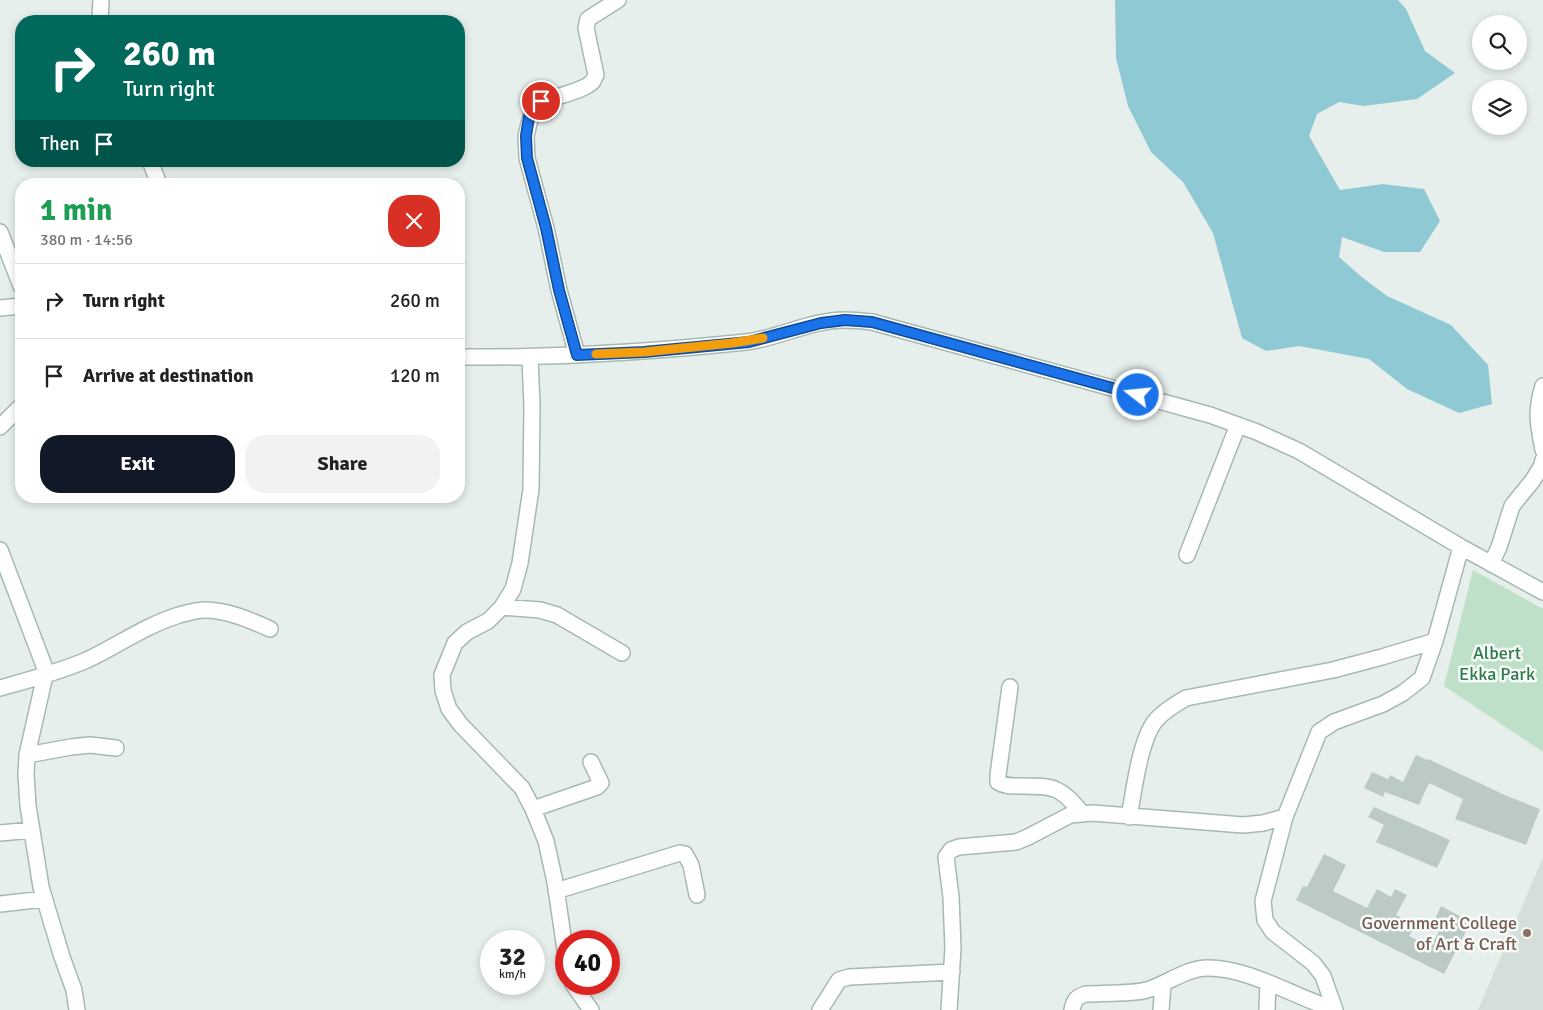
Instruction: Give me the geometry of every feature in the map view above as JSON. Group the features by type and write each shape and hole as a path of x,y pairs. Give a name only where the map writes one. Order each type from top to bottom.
{"street":[{"path":"100,15 101,0"},
{"path":"577,355 527,158 526,136 533,107 541,101 585,87 592,82 596,75 586,28 588,19 618,0"},
{"path":"0,232 15,271"},
{"path":"0,308 15,307"},
{"path":"465,357 530,357 644,352 749,342 821,323 845,320 872,322 1210,415 1257,432 1299,451 1461,547 1543,592"},
{"path":"530,357 532,406 531,489 520,563 513,589 502,607 488,621 467,632 455,643 442,675 443,691 449,708 461,725 522,788 533,809 546,841 562,930"},
{"path":"1543,386 1537,410 1537,422 1543,450"},
{"path":"0,427 15,412"},
{"path":"1187,555 1238,425"},
{"path":"1491,564 1512,506 1533,480 1543,460"},
{"path":"1334,1009 1323,976 1313,963 1273,932 1265,920 1263,901 1285,817 1319,732 1334,722 1383,704 1403,694 1422,678 1435,641 1461,547"},
{"path":"0,550 46,671 27,755 28,806 44,899 74,990 77,1010"},
{"path":"502,607 540,610 557,615 622,653"},
{"path":"0,688 45,675 88,659 154,624 189,612 203,610 218,611 252,621 270,630"},
{"path":"1129,816 1141,756 1150,732 1156,719 1172,706 1186,698 1333,670 1435,641"},
{"path":"1010,687 998,782 1004,786 1043,786 1055,789 1067,795 1082,814"},
{"path":"27,755 80,746 116,748"},
{"path":"533,809 601,783 591,762"},
{"path":"949,1010 953,948 951,897 946,858 951,850 959,847 1016,842 1070,815 1093,813 1243,825 1263,823 1285,817"},
{"path":"0,833 32,830"},
{"path":"556,891 680,853 685,854 691,865 697,895"},
{"path":"0,904 44,899"},
{"path":"1072,1010 1074,1001 1086,994 1145,991 1184,974 1207,968 1251,976 1316,1004 1334,1009"},
{"path":"820,1010 839,980 849,977 952,972"},
{"path":"1267,1010 1268,983"},
{"path":"1161,1010 1163,984"},
{"path":"581,995 591,1010"}],"shaded area":[{"name":"Government College of Art & Craft","path":"1543,857 1543,1010 1478,1010"}],"green space":[{"name":"Albert Ekka Park","path":"1473,570 1543,609 1543,752 1444,686"}],"water":[{"path":"1115,0 1398,0 1406,9 1425,51 1455,73 1417,99 1364,106 1339,102 1317,114 1309,136 1340,190 1383,184 1424,189 1440,221 1420,252 1384,252 1342,237 1339,257 1387,296 1451,325 1488,365 1492,404 1459,413 1407,389 1369,359 1299,346 1266,351 1242,338 1213,233 1183,182 1151,152 1128,106 1116,58"}],"building":[{"path":"1416,755 1540,809 1526,845 1455,819 1463,799 1429,783 1419,805 1385,792 1383,797 1364,788 1372,772 1388,779 1390,775 1403,782"},
{"path":"1374,807 1450,840 1437,868 1376,842 1384,825 1368,817"},
{"path":"1324,854 1346,865 1333,891 1367,908 1377,889 1391,897 1395,889 1407,895 1396,915 1416,925 1409,936 1431,947 1443,923 1435,919 1441,906 1471,922 1444,974 1296,900 1303,886 1307,887"}],"slow traffic":[{"path":"596,354 644,352 749,342 763,338"}],"place":[{"name":"Government College of Art & Craft","path":"1527,933"}],"route":[{"path":"541,101 533,107 529,117 526,136 527,158 577,355 644,352 749,342 821,323 845,320 872,322 899,331 1138,395"}]}
